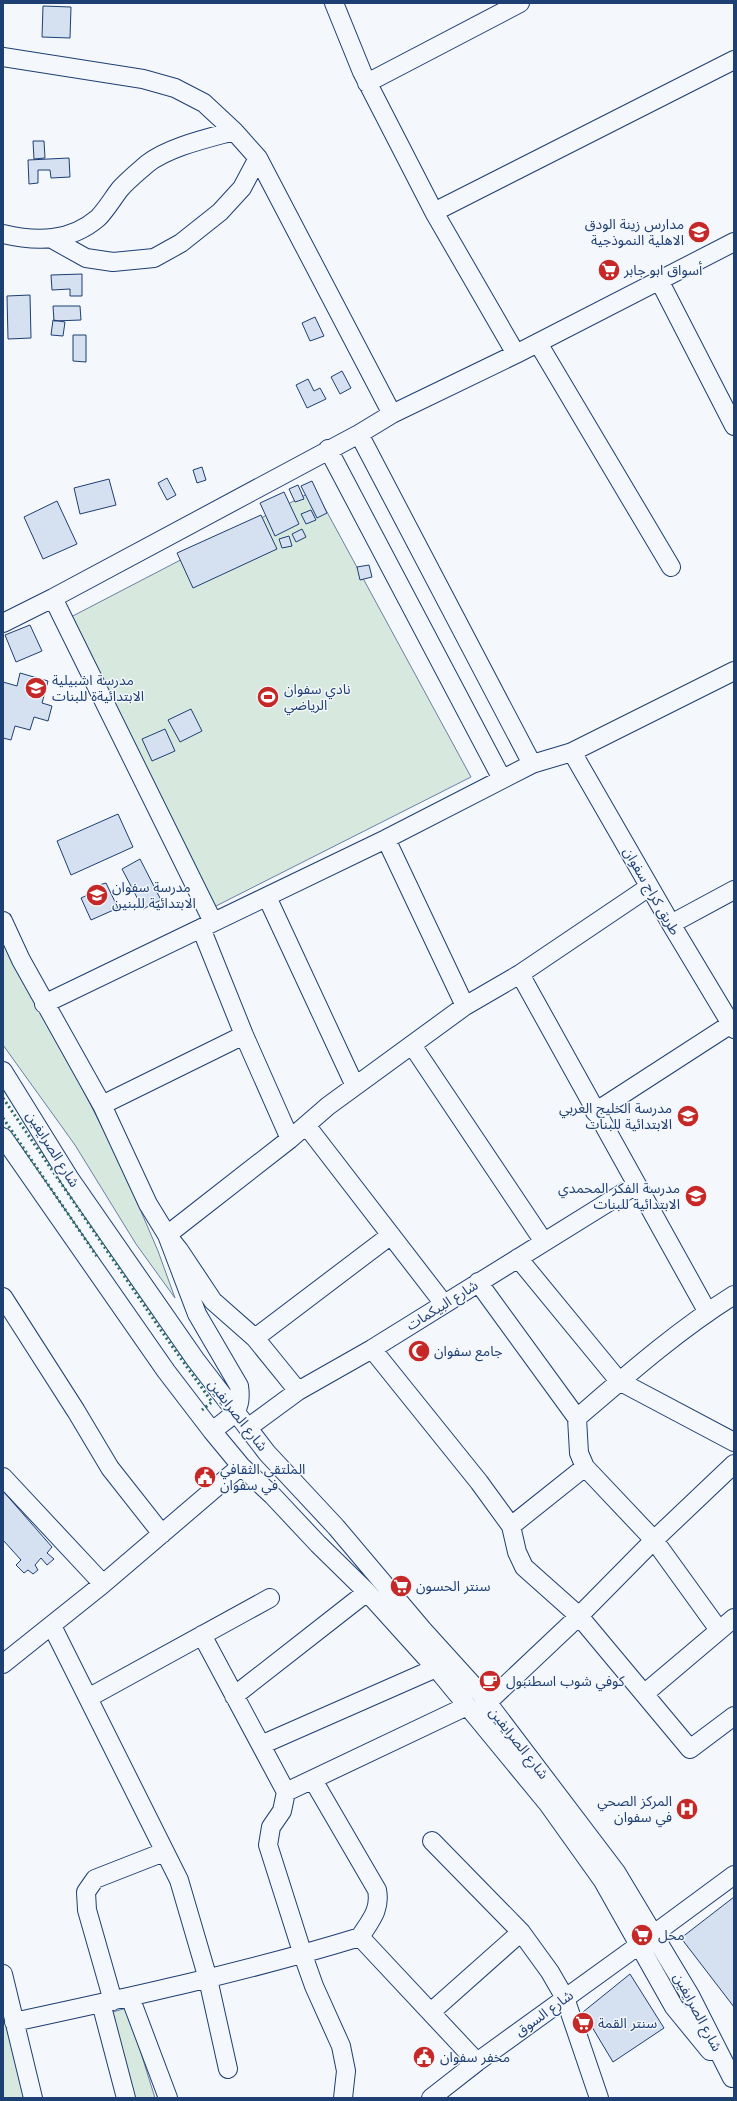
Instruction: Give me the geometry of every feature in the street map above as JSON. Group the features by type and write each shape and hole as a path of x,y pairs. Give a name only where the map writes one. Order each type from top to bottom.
{"street":[{"path":"334,3 367,83 434,212 516,354"},
{"path":"367,83 520,3"},
{"path":"3,58 143,79 175,88 204,103 234,130 258,158 392,414"},
{"path":"434,212 734,60"},
{"path":"3,234 17,237 52,239 75,232 98,218 122,188 148,163 186,144 234,130"},
{"path":"52,239 86,258 113,262 154,258 181,243 220,212 242,188 258,158"},
{"path":"3,623 53,598 328,449 359,434 392,414 538,343 734,242"},
{"path":"659,280 734,426"},
{"path":"538,343 671,567"},
{"path":"359,434 532,764"},
{"path":"328,449 502,779"},
{"path":"53,598 207,925 244,1035 290,1138"},
{"path":"44,1004 386,839 532,764 572,752 733,674"},
{"name":"طريق كراج سفوان","path":"572,752 732,1027"},
{"path":"386,839 465,1006"},
{"path":"167,1235 355,1086 465,1006 520,974 649,886"},
{"path":"671,924 734,890"},
{"path":"267,896 355,1086"},
{"path":"3,921 44,1004 102,1105 148,1204 167,1235 179,1250 213,1301 255,1338 298,1391"},
{"path":"520,974 595,1112 707,1311"},
{"path":"595,1112 732,1027"},
{"path":"102,1105 244,1035"},
{"path":"412,1045 544,1242"},
{"name":"شارع الصرايفين","path":"3,1071 70,1178 174,1331 237,1411 267,1453 336,1527 423,1630 488,1702 616,1872 691,1997 733,2079"},
{"path":"306,1125 444,1304"},
{"name":"شارع الصرايفين","path":"3,1137 166,1371 212,1431 241,1466 273,1496 318,1544 367,1592 436,1668 548,1804 603,1881 674,2007 733,2079"},
{"name":"شارع البيكمات","path":"249,1427 298,1391 372,1349 636,1185"},
{"path":"167,1235 197,1314 239,1386 241,1398 237,1411 212,1431"},
{"path":"255,1338 391,1235"},
{"path":"518,1258 619,1381 734,1442"},
{"path":"478,1282 577,1418 579,1453 584,1466 654,1540 719,1630"},
{"path":"577,1418 619,1381 707,1311 734,1294"},
{"path":"3,1297 9,1318 110,1468 162,1534"},
{"path":"174,1331 213,1301"},
{"path":"372,1349 479,1482 511,1526 517,1552 524,1566 579,1616 690,1749 734,1716"},
{"path":"488,1702 579,1616 654,1540 734,1464"},
{"path":"3,1664 103,1584 241,1466"},
{"path":"511,1526 584,1466"},
{"path":"3,1477 103,1584"},
{"path":"318,1544 336,1527"},
{"path":"234,1696 367,1592"},
{"path":"88,1698 270,1598"},
{"path":"644,1694 734,1618"},
{"path":"52,1626 179,1880 208,1979 228,2069"},
{"path":"202,1635 286,1792 282,1811 271,1827 268,1845 303,1954 341,2046 346,2071 343,2098"},
{"path":"261,1745 436,1668"},
{"path":"286,1792 468,1706"},
{"path":"14,2022 208,1979 303,1954 360,1937 376,1911 379,1902 377,1890 313,1780"},
{"path":"432,1841 521,1932 550,1972 565,1998 600,2098"},
{"path":"126,2098 115,2000 87,1910 86,1892 95,1879 164,1852"},
{"path":"654,1934 734,1875"},
{"path":"431,2012 521,1932"},
{"path":"360,1937 477,2062"},
{"name":"شارع السوق","path":"431,2098 477,2062 639,1944"},
{"path":"3,1974 33,2098"},
{"path":"115,2000 168,2098"}],"shaded area":[{"name":"نادي سفوان الرياضي","path":"315,490 471,777 214,907 69,618"},
{"path":"3,935 119,1160 158,1251 175,1298 136,1244 75,1145 3,1045"},
{"path":"3,2007 25,2098 3,2098"},
{"path":"127,2008 155,2098 129,2098 109,2013"}],"building":[{"path":"43,6 71,7 70,38 42,37"},
{"path":"33,141 44,141 45,158 34,159"},
{"path":"69,158 70,177 51,178 50,170 38,170 38,183 29,184 28,160"},
{"path":"82,274 82,296 70,296 70,289 52,290 51,275"},
{"path":"30,295 31,338 8,339 7,296"},
{"path":"53,306 80,306 81,320 54,321"},
{"path":"315,317 324,336 310,341 302,323"},
{"path":"53,320 65,322 63,336 51,335"},
{"path":"73,335 86,335 86,362 73,361"},
{"path":"342,371 351,388 340,394 331,377"},
{"path":"308,379 314,391 320,388 326,399 307,408 296,385"},
{"path":"202,467 206,480 197,483 193,470"},
{"path":"167,478 176,495 167,500 158,483"},
{"path":"109,479 116,505 80,514 74,488"},
{"path":"312,481 327,513 317,518 301,486"},
{"path":"298,485 304,499 295,502 289,489"},
{"path":"284,492 299,524 275,536 260,503"},
{"path":"57,501 77,544 43,559 24,517"},
{"path":"311,510 316,520 306,524 301,514"},
{"path":"261,515 277,549 193,588 177,553"},
{"path":"302,529 306,537 296,542 292,534"},
{"path":"289,536 292,546 282,548 279,539"},
{"path":"369,565 372,577 360,580 357,567"},
{"path":"30,625 42,651 16,662 5,635"},
{"path":"20,673 48,681 42,703 52,706 48,721 34,717 30,730 15,726 11,740 3,738 3,682 17,686"},
{"path":"191,709 202,731 180,742 168,720"},
{"path":"165,729 175,751 152,761 142,739"},
{"path":"118,814 133,847 71,875 57,841"},
{"path":"140,859 161,900 143,909 122,869"},
{"path":"106,883 118,908 91,920 81,898 101,889 99,885"},
{"path":"3,1491 52,1547 47,1553 54,1559 47,1565 41,1558 35,1565 38,1570 33,1574 28,1570 24,1573 16,1565 21,1560 3,1540"},
{"path":"734,1897 734,2007 681,1938"},
{"path":"630,1974 664,2028 613,2062 583,2012"}],"hedge":[{"path":"3,1098 167,1339 212,1402 202,1410"},
{"path":"3,1118 98,1258"}],"place":[{"name":"مدارس زينة الودق الاهلية النموذجية","path":"699,232"},
{"name":"أسواق ابو جابر","path":"609,270"},
{"name":"مدرسة اشبيلية الابتدائيةة للبنات","path":"36,688"},
{"name":"نادي سفوان الرياضي","path":"268,697"},
{"name":"مدرسة سفوان الابتدائية للبنين","path":"97,895"},
{"name":"مدرسة الخليج العربي الابتدائية للبنات","path":"688,1116"},
{"name":"مدرسة الفكر المحمدي الابتدائية للبنات","path":"696,1196"},
{"name":"جامع سفوان","path":"419,1351"},
{"name":"الملتقى الثقافي في سفوان","path":"205,1477"},
{"name":"سنتر الحسون","path":"401,1586"},
{"name":"كوفي شوب اسطنبول","path":"490,1681"},
{"name":"المركز الصحي في سفوان","path":"687,1809"},
{"name":"محل","path":"642,1935"},
{"name":"سنتر القمة","path":"583,2023"},
{"name":"مخفر سفوان","path":"424,2057"}]}
